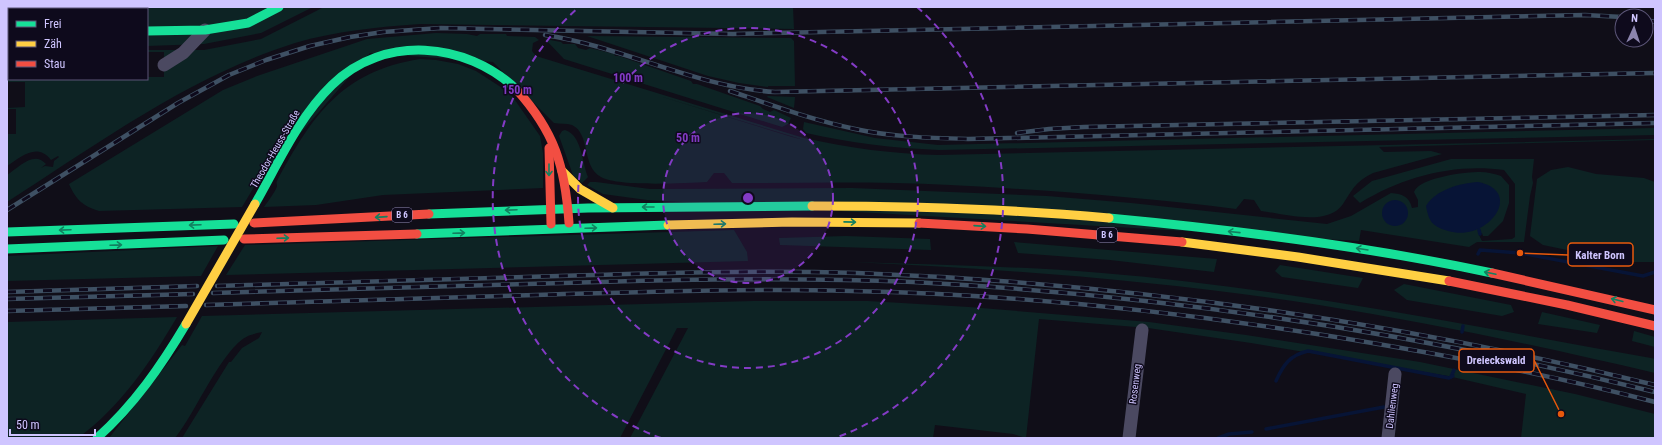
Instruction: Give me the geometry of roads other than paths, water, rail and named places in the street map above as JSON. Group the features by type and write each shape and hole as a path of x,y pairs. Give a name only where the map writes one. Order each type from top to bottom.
{"main road":[{"path":"148,31 205,30 248,23 279,7"},
{"name":"Theodor-Heuss-Straße","path":"97,438 129,407 150,381 186,324 310,110 326,90 346,73 369,60 392,53 414,50 442,51 464,56 490,68 506,80 530,102 559,159 566,187 569,228"},
{"name":"Theodor-Heuss-Straße","path":"546,131 549,154 552,229"},
{"path":"562,171 580,189 613,208"},
{"name":"B 6","path":"254,223 568,208 786,206 912,207 1018,212 1116,219 1249,234 1416,258 1590,293 1655,310"},
{"name":"B 6","path":"244,239 569,228 825,222 935,224 1116,236 1251,250 1414,275 1579,307 1655,326"},
{"path":"7,232 234,224"},
{"path":"7,249 224,240"}],"street":[{"path":"164,65 183,53 205,30"},
{"name":"Rosenweg","path":"1129,438 1142,330"},
{"name":"Dahlienweg","path":"1388,438 1395,374"}],"water":[{"path":"1478,182 1492,187 1499,195 1500,205 1496,214 1487,223 1476,230 1463,233 1448,231 1432,223 1428,216 1426,206 1430,200 1449,188"},
{"path":"1395,200 1404,204 1408,213 1404,222 1395,226 1386,222 1382,213 1386,204"}],"waterway":[{"path":"1479,230 1480,234"},
{"path":"1478,254 1480,250 1520,253 1643,276 1655,272"},
{"path":"1462,332 1463,326"},
{"path":"1276,381 1281,370 1292,358 1308,351 1449,378 1453,376"},
{"path":"1451,377 1454,370"},
{"path":"1266,429 1384,407"},
{"path":"1218,438 1229,434 1252,432"}],"railway":[{"path":"7,210 178,103 229,75 266,60 310,46 350,37 383,32 441,28 733,34 1585,15 1614,17"},
{"path":"545,35 603,48 716,83 745,89 775,92 1655,73"},
{"path":"730,91 807,117 869,132 911,137 968,139 1655,123"},
{"path":"1017,133 1084,127 1655,115"},
{"path":"217,286 745,272 857,273 958,278 1159,296 1358,324 1557,362 1655,385"},
{"path":"213,293 738,279 869,280 1007,288 1100,296 1287,319 1472,351 1655,392"},
{"path":"7,292 197,286"},
{"path":"206,305 733,290 812,290 968,296 1085,305 1259,325 1402,348 1487,364 1613,391 1655,402"},
{"path":"7,299 193,294"},
{"path":"7,311 186,306"}],"place":[{"name":"Kalter Born","path":"1520,253"},
{"name":"Dreieckswald","path":"1561,414"}]}
